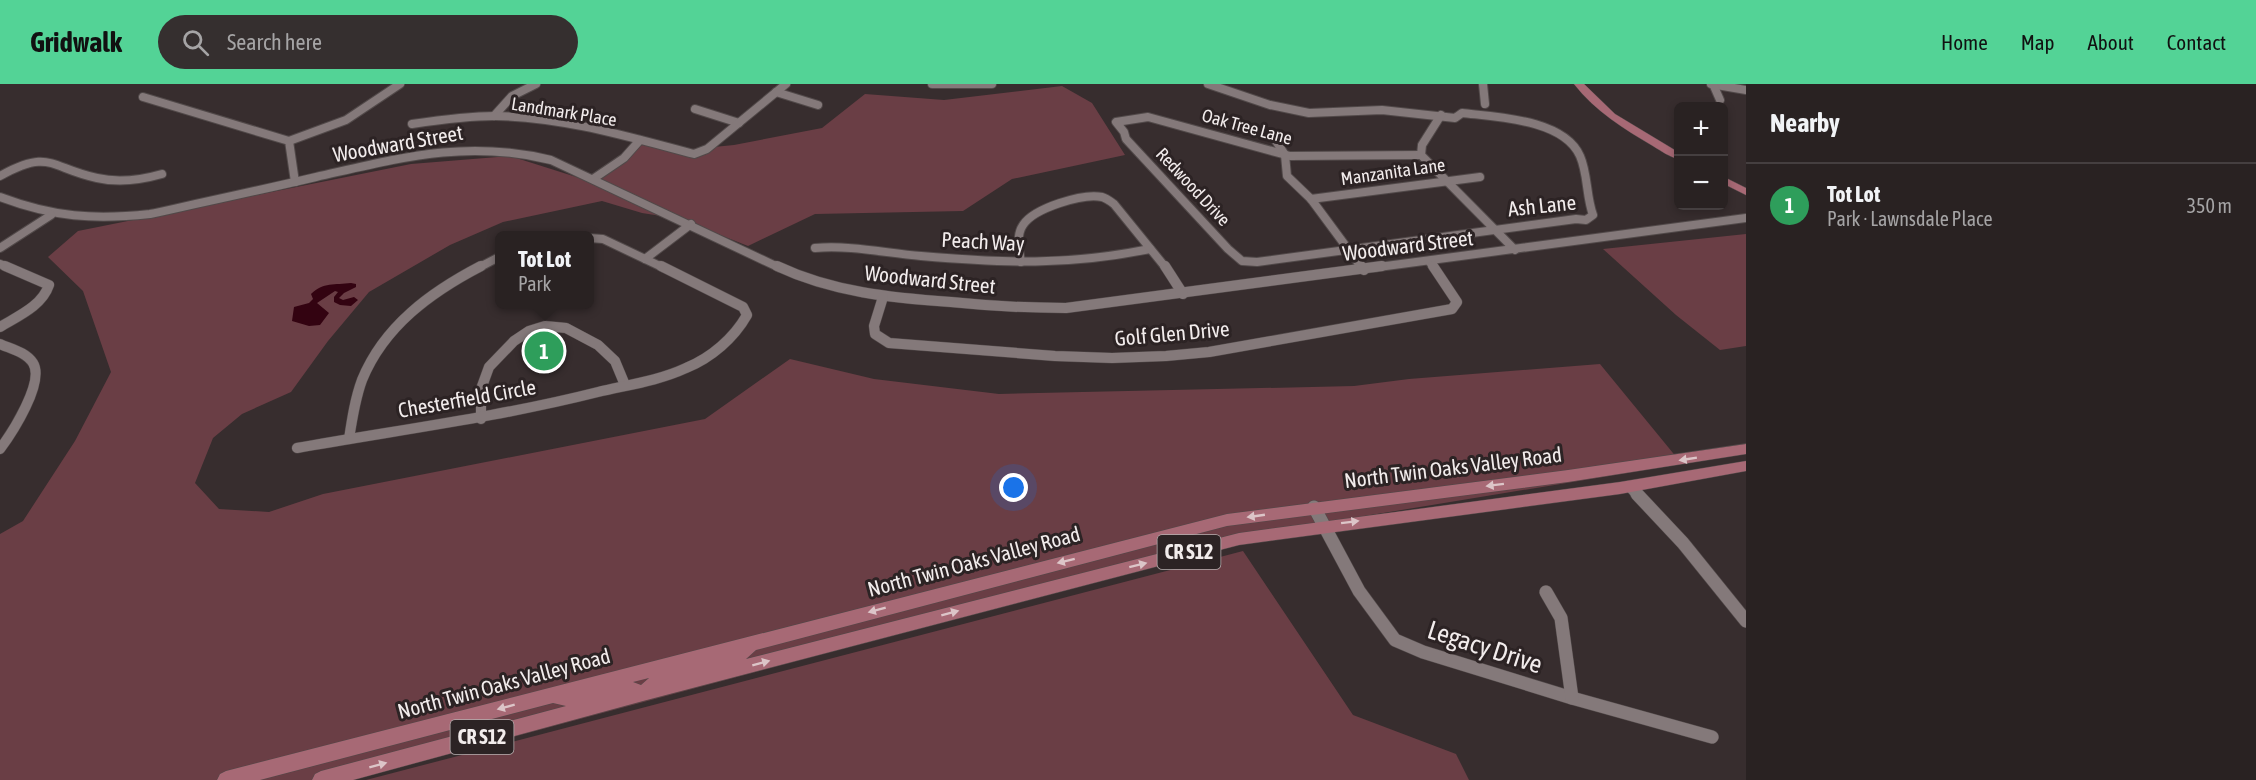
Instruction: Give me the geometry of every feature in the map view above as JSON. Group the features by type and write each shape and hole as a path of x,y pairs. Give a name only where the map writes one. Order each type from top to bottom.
{"main road":[{"path":"1579,84 1598,104 1622,122 1674,154"},
{"path":"1728,182 1746,192"},
{"name":"North Twin Oaks Valley Road","path":"225,780 1227,520 1568,476 1746,449"},
{"name":"North Twin Oaks Valley Road","path":"321,780 643,693 1239,539 1629,486 1746,466"},
{"path":"548,696 578,699 629,688 643,693 661,678 734,658 756,642"}],"street":[{"path":"142,97 289,141 346,120 400,84"},
{"path":"494,116 498,108 509,97 536,84"},
{"path":"695,109 738,123 786,84"},
{"path":"932,84 992,84"},
{"path":"1208,84 1241,98 1307,113 1332,114 1382,110 1441,115 1422,145 1421,155 1515,250"},
{"path":"1483,84 1485,104"},
{"path":"1712,84 1746,90"},
{"path":"1712,84 1720,100"},
{"path":"776,92 818,105"},
{"name":"Ash Lane","path":"1242,261 1257,262 1495,229 1576,219 1586,220 1593,215 1588,203 1580,157 1574,144 1559,132 1538,125 1462,113 1455,118 1441,115"},
{"name":"Landmark Place","path":"412,124 494,116 533,119 640,140 694,154 700,153 738,123"},
{"name":"Oak Tree Lane","path":"1124,132 1116,122 1148,117 1285,155 1347,157 1421,155"},
{"name":"Redwood Drive","path":"1124,132 1126,139 1228,249 1242,261"},
{"path":"593,179 624,158 640,140"},
{"path":"289,141 295,182"},
{"path":"1276,141 1285,155 1287,176 1311,199 1364,270"},
{"name":"Woodward Street","path":"0,197 51,215 80,219 150,214 422,153 477,148 528,153 551,160 781,268 822,283 883,297 1010,307 1066,308 1746,218"},
{"path":"0,176 37,160 90,177 112,181 136,181 162,174"},
{"name":"Manzanita Lane","path":"1311,199 1480,177"},
{"path":"1021,262 1019,244 1023,225 1031,216 1050,207 1092,196 1103,197 1114,204 1183,294"},
{"path":"0,249 51,215"},
{"path":"645,259 691,224"},
{"name":"Chesterfield Circle","path":"297,448 481,419 675,373 710,356 744,323 747,315 743,307 645,259 594,238"},
{"name":"Peach Way","path":"815,248 836,245 912,255 1021,262 1083,260 1150,249"},
{"path":"349,439 357,396 365,373 380,347 396,327 432,294 454,279 495,260"},
{"name":"Golf Glen Drive","path":"883,297 874,326 875,334 889,343 1055,356 1112,358 1166,356 1209,352 1452,309 1457,302 1430,261"},
{"path":"0,264 49,285 48,293 42,299 0,327"},
{"path":"481,419 481,392 486,373 492,363 521,335 544,326 558,325 596,342 611,354 620,368 625,386"},
{"path":"0,344 27,356 35,366 36,379 32,392 0,449"},
{"path":"1629,486 1683,543 1746,621"},
{"name":"Legacy Drive","path":"1314,507 1359,591 1395,640 1423,652 1572,698 1713,737"},
{"path":"1546,592 1561,618 1572,698"}],"shaded area":[{"path":"1062,86 1092,103 1125,155 1012,179 963,211 815,214 748,246 680,219 642,213 602,201 503,222 450,245 369,292 328,341 291,392 242,414 213,438 195,483 219,509 269,512 323,494 705,419 790,359 874,379 999,394 1354,386 1409,379 1600,364 1682,464 1237,537 819,655 352,780 0,780 0,534 23,521 75,441 111,372 83,291 48,257 78,231 411,164 510,156 611,188 593,179 640,141 683,150 734,145 822,128 865,94 944,100"},
{"path":"1746,234 1746,346 1720,350 1676,315 1603,249"},
{"path":"356,284 356,287 339,298 343,300 354,297 358,300 351,306 334,302 334,297 338,292 335,291 317,303 329,313 320,325 309,326 292,321 294,307 309,303 313,299 311,294 316,290 330,285"},
{"path":"1243,551 1353,715 1456,754 1469,780 366,780"}],"place":[{"name":"Tot Lot","path":"544,351"}]}
